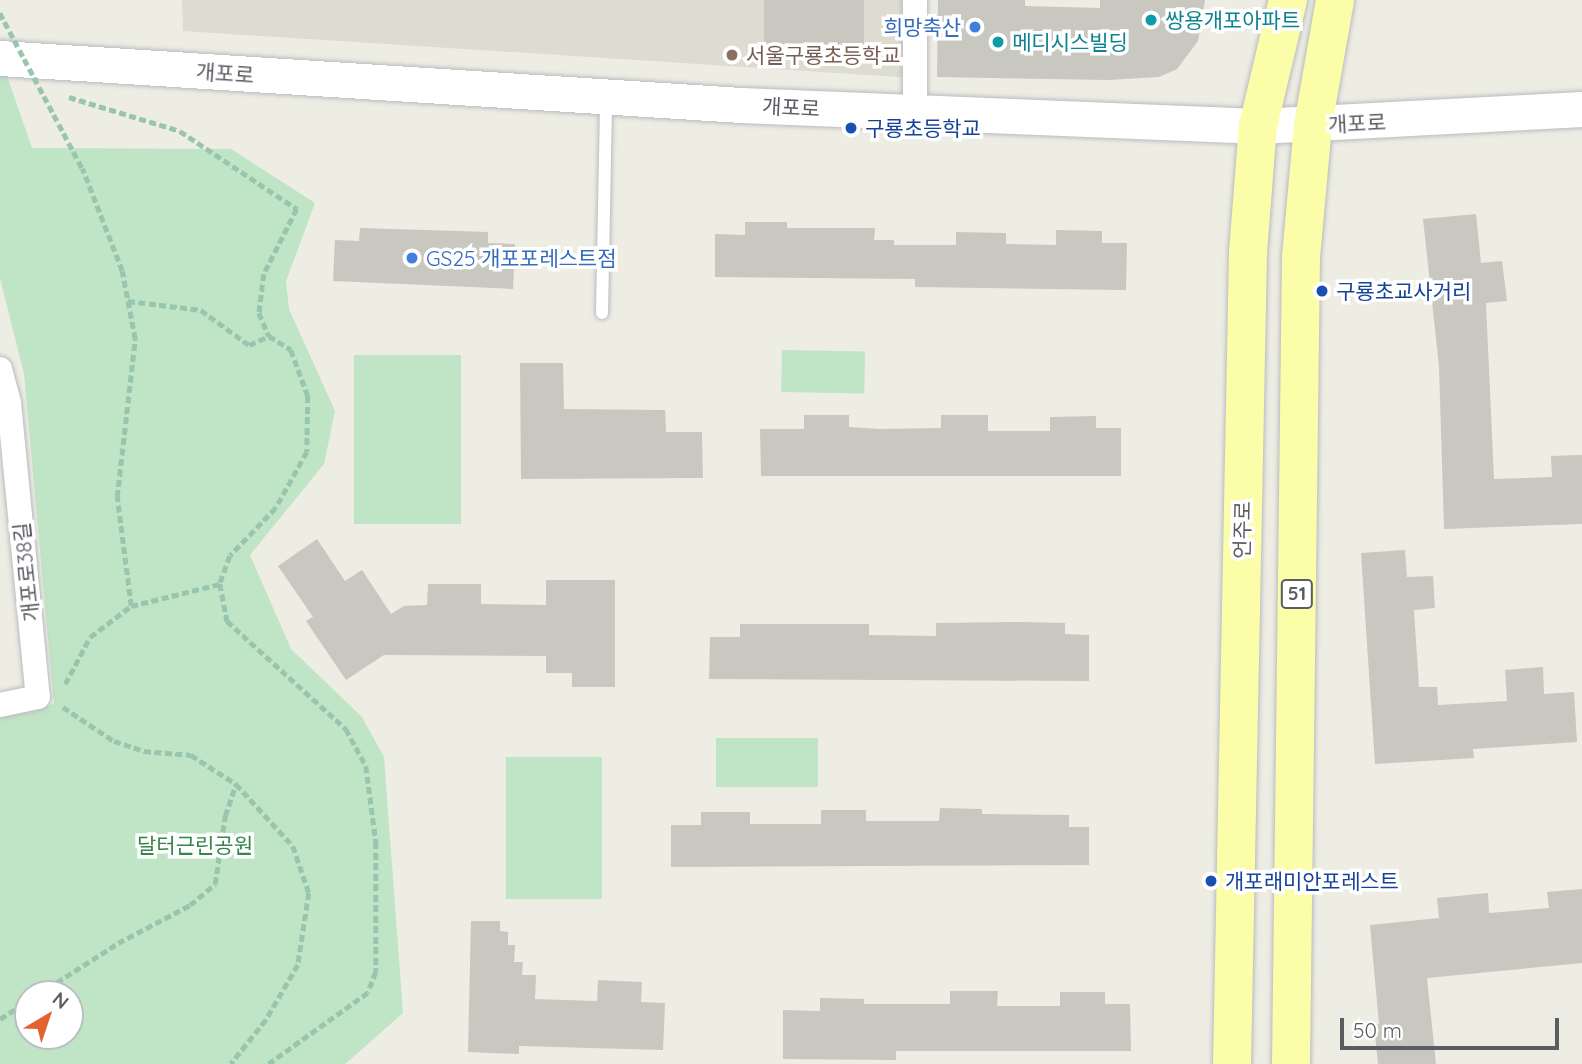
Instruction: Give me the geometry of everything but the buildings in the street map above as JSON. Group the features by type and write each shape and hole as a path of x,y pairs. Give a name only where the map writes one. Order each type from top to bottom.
{"main road":[{"name":"언주로","path":"1232,1064 1248,252 1258,126 1288,0"},
{"name":"51","path":"1291,1064 1301,257 1313,125 1335,0"}],"street":[{"path":"915,0 915,113"},
{"name":"개포로","path":"0,58 606,97 915,113 1258,126 1582,109"},
{"name":"개포로38길","path":"0,369 9,403 38,697 0,705"}],"lane":[{"path":"602,313 606,97"}],"path":[{"path":"0,13 82,168 122,271 135,338 117,497 131,606"},
{"path":"26,84 51,92"},
{"path":"64,96 180,131 297,209 264,274 259,313 270,336 291,351 309,396 307,452 276,508 230,556 220,584 227,621 346,729 366,766 376,842 376,972 368,993 269,1064"},
{"path":"128,301 201,310 249,345 257,345 270,336"},
{"path":"64,686 90,637 131,606 220,584"},
{"path":"58,698 65,710 114,741 144,751 191,755 236,784 293,846 309,893 298,965 266,1020 231,1064"},
{"path":"60,980 117,943 190,905 215,884 225,816 236,784"}],"shaded area":[{"name":"서울구룡초등학교","path":"182,0 915,0 915,78 183,31"}],"green space":[{"name":"달터근린공원","path":"0,56 32,148 231,149 315,203 286,281 289,309 335,411 324,464 250,555 291,649 362,717 384,757 403,1013 345,1064 0,1064 0,718 54,704 24,374 0,278"},
{"path":"782,350 865,351 864,393 781,392"},
{"path":"354,355 461,355 461,524 354,524"},
{"path":"716,738 818,738 818,787 716,787"},
{"path":"506,757 602,757 602,899 506,899"}],"place":[{"name":"쌍용개포아파트","path":"1151,20"},
{"name":"희망축산","path":"975,27"},
{"name":"메디시스빌딩","path":"998,42"},
{"name":"서울구룡초등학교","path":"732,55"},
{"name":"구룡초등학교","path":"851,128"},
{"name":"GS25 개포포레스트점","path":"412,258"},
{"name":"구룡초교사거리","path":"1322,291"},
{"name":"개포래미안포레스트","path":"1211,881"}]}
